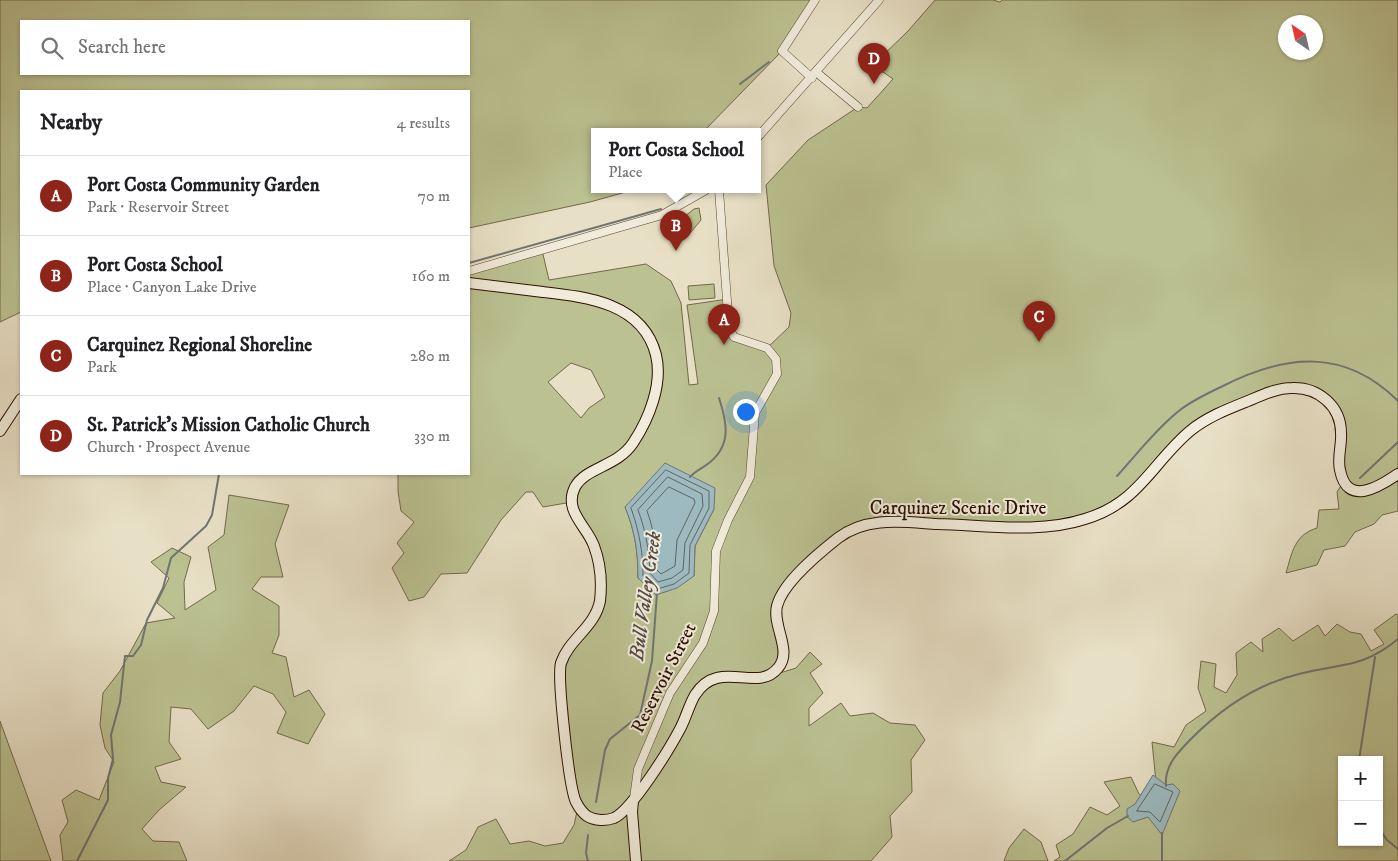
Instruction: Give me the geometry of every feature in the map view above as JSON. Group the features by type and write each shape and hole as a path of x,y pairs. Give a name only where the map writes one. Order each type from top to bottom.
{"street":[{"path":"815,0 782,51 858,106"},
{"path":"761,134 878,0"},
{"path":"470,271 662,215 701,193"},
{"name":"Reservoir Street","path":"634,800 638,769 670,693 703,644 714,610 716,551 728,520 750,477 755,413 776,374 776,359 767,348 734,337 729,328 719,193"},
{"name":"Carquinez Scenic Drive","path":"470,283 577,296 607,304 626,313 640,325 650,340 656,354 658,376 656,388 650,409 635,439 620,458 583,478 573,494 575,516 591,538 596,551 600,576 600,596 593,619 568,650 560,671 573,794 578,807 588,816 608,820 620,814 634,800 676,735 695,695 704,685 715,677 766,677 779,667 784,653 776,614 781,594 808,565 849,530 879,522 1033,526 1057,525 1087,519 1108,510 1133,493 1180,440 1198,425 1251,399 1286,388 1308,389 1317,393 1336,411 1341,426 1340,474 1349,486 1356,490 1373,491 1398,474"},
{"path":"0,431 20,401"},
{"path":"634,800 632,812 636,861"}],"green space":[{"path":"0,0 815,0 782,51 707,128 591,128 591,193 622,193 590,202 470,228 470,90 20,90 20,312 0,322"},
{"path":"935,0 993,0 1000,2 1002,0 1398,0 1398,511 1382,515 1374,524 1355,532 1345,546 1324,550 1317,565 1286,573 1292,552 1299,540 1309,531 1317,528 1319,510 1339,509 1337,492 1344,481 1341,434 1325,398 1286,388 1204,421 1128,497 1057,525 890,522 842,535 778,601 784,653 770,676 796,668 810,652 822,664 810,673 823,693 809,708 809,726 841,703 850,716 873,713 890,723 915,725 925,740 911,760 912,792 890,816 892,837 871,861 449,861 466,850 478,827 496,819 510,844 529,841 545,846 563,843 574,825 578,807 560,671 593,619 599,565 572,502 543,507 533,492 526,492 501,520 467,573 441,574 424,597 409,601 392,568 404,553 397,543 414,522 401,511 398,475 470,475 470,271 542,250 549,280 646,264 671,281 681,303 689,385 698,384 687,305 728,299 734,337 767,348 789,327 791,313 774,266 766,185 808,140 858,107 867,108 893,79 873,65 908,31","holes":["571,363 591,370 605,397 589,408 581,418 548,382","625,507 714,509 695,546 694,576 638,578 635,542"]},
{"path":"699,208 701,220 686,238 680,233 676,236 669,229 694,209"},
{"path":"714,284 715,298 689,300 688,286"},
{"path":"229,495 289,505 275,544 283,577 261,577 252,589 279,606 279,635 272,653 286,657 294,697 309,690 325,714 308,744 277,733 286,712 273,694 254,686 234,711 208,729 191,709 171,707 169,742 181,759 155,767 161,782 186,787 159,810 142,829 153,841 179,842 187,861 63,861 60,835 68,822 62,800 76,790 99,800 114,762 105,748 100,725 103,693 120,671 146,623 175,618 157,603 169,578 151,562 172,548 191,557 184,582 185,610 216,590 208,547 224,535"},
{"path":"1396,614 1398,615 1398,861 1054,861 1060,857 1056,845 1073,834 1090,807 1107,815 1120,806 1104,782 1131,777 1139,794 1159,812 1152,742 1174,747 1186,725 1206,711 1198,688 1201,661 1216,664 1214,687 1226,693 1237,675 1236,653 1251,642 1263,652 1262,639 1279,628 1293,641 1318,625 1325,636 1337,624 1350,632 1361,634 1371,651 1384,644 1374,630"},
{"path":"0,721 51,861 0,861"},
{"path":"1024,829 1041,842 1048,861 1004,861 1009,848"}],"water":[{"path":"665,463 715,488 714,509 695,546 694,576 677,588 656,595 638,578 635,542 625,507"},
{"path":"1153,775 1166,785 1173,784 1180,791 1162,835 1148,817 1133,822 1127,817 1127,809 1135,804"}],"waterway":[{"name":"Bull Valley Creek","path":"740,84 769,62"},
{"path":"470,263 661,209"},
{"path":"1117,476 1155,433 1185,406 1246,375 1269,367 1314,362 1336,365 1357,372 1378,384 1398,401"},
{"name":"Bull Valley Creek","path":"690,477 716,456 724,441 726,433 725,424 719,398"},
{"path":"1360,478 1398,442"},
{"path":"77,861 108,800 108,778 113,759 111,735 120,702 125,656 133,656 141,645 147,620 163,588 171,558 206,526 212,515 219,475"},
{"name":"Bull Valley Creek","path":"596,802 605,750 610,739 640,715 652,661 657,593"},
{"path":"1166,786 1167,772 1173,760 1182,749 1203,727 1241,699 1284,678 1350,664 1373,656 1398,639"},
{"path":"1360,756 1375,657"},
{"path":"1065,861 1107,828 1128,816"},
{"path":"1162,833 1162,861"},
{"path":"1383,834 1398,849"},
{"name":"Bull Valley Creek","path":"588,835 586,853 588,861"}],"place":[{"name":"St. Patrick's Mission Catholic Church","path":"874,84"},
{"name":"Port Costa School","path":"676,251"},
{"name":"Carquinez Regional Shoreline","path":"1039,342"},
{"name":"Port Costa Community Garden","path":"724,345"}]}
